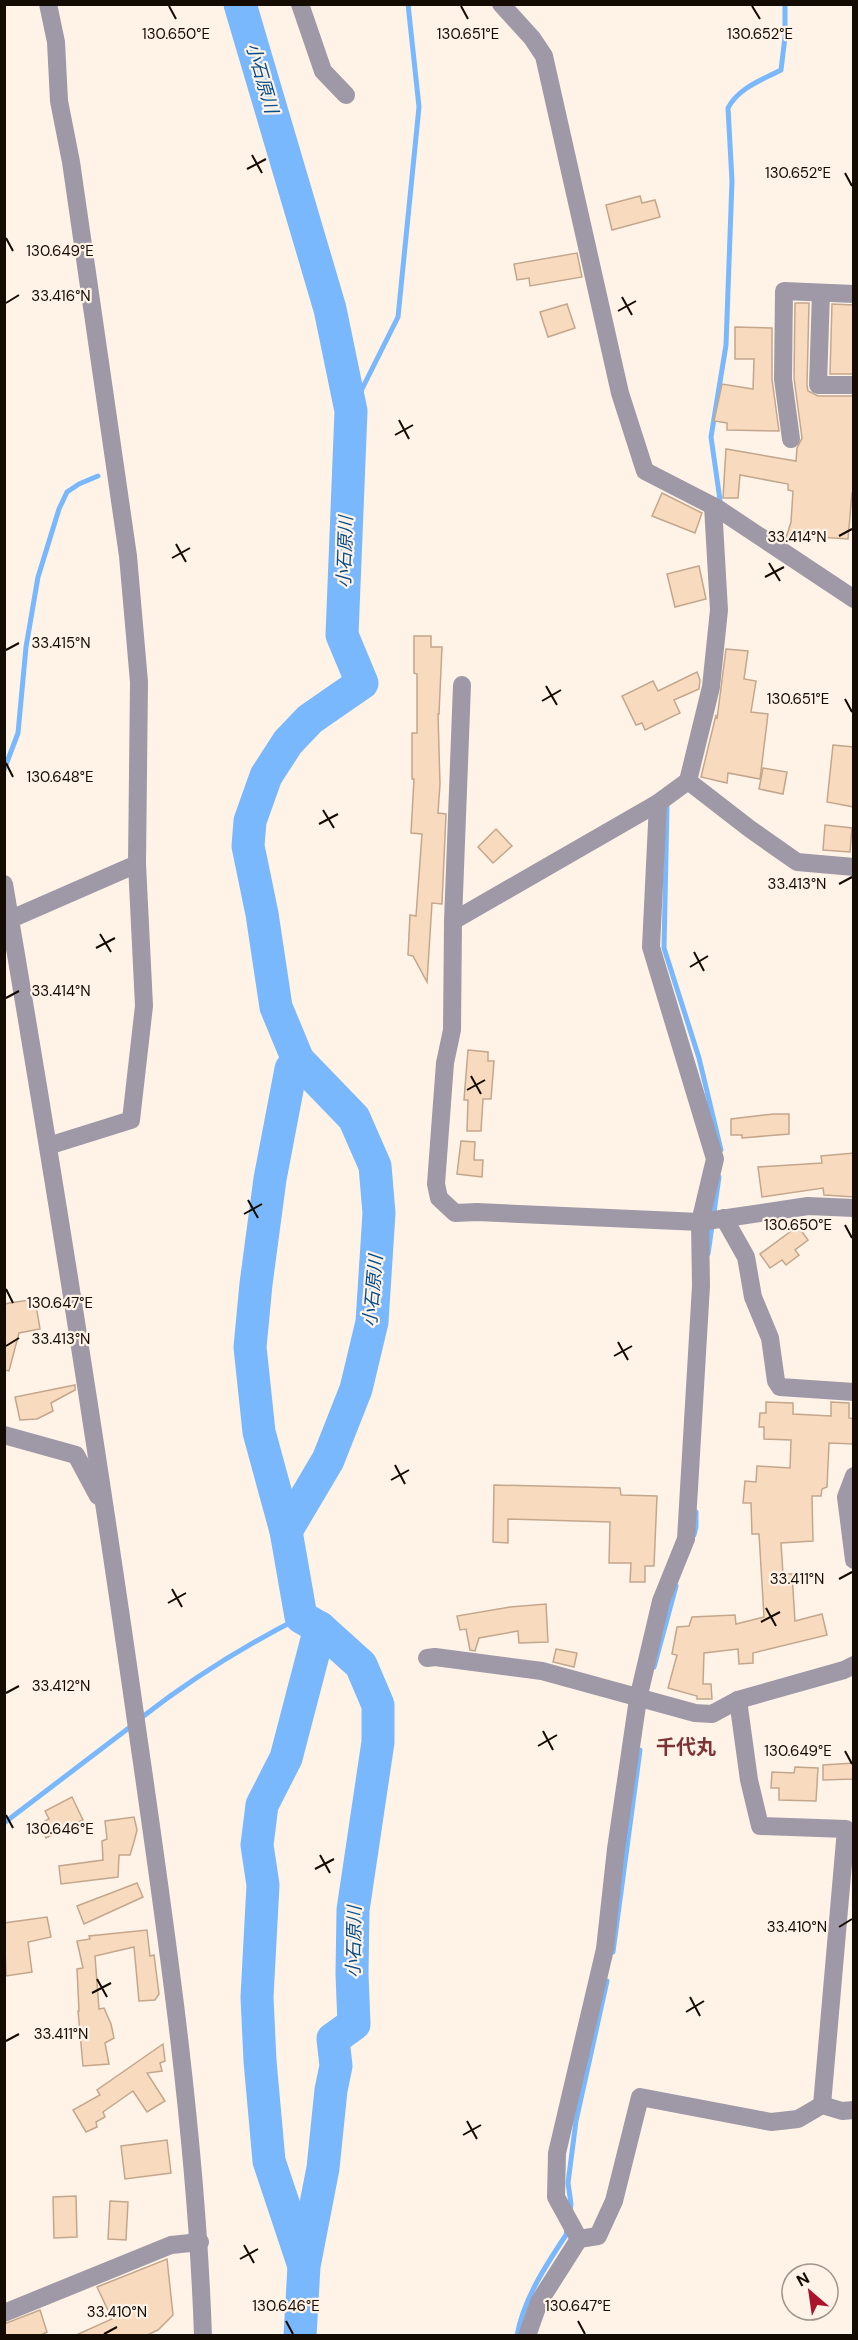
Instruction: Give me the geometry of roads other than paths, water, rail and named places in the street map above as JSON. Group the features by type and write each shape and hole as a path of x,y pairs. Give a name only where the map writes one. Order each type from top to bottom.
{"street":[{"path":"48,4 56,42 59,102 71,162 128,556 139,682 137,864 144,1006 130,1120 48,1146"},
{"path":"300,4 323,71 346,95"},
{"path":"501,4 532,38 544,56 620,393 645,471 713,506 854,599"},
{"path":"791,439 783,379 784,291 854,294"},
{"path":"821,293 818,385 854,386"},
{"path":"453,921 691,783 711,687 719,610 713,506"},
{"path":"462,685 453,921 452,1030 445,1063 436,1184 439,1198 455,1213 712,1220 808,1206 854,1208"},
{"path":"691,783 750,830 797,862 854,867"},
{"path":"658,803 651,947 716,1159 712,1220 701,1286 686,1539 661,1601 616,1849 605,1949 557,2153 556,2197 572,2227 598,2236 614,2201 640,2097 771,2122 798,2119 822,2105 842,2110 854,2110"},
{"path":"10,919 137,864"},
{"path":"4,884 106,1510 176,2002 200,2242 203,2336"},
{"path":"712,1220 746,1257 753,1297 770,1338 776,1381 780,1387 854,1392"},
{"path":"4,1435 76,1455 106,1510"},
{"path":"854,1476 846,1497 854,1560"},
{"path":"427,1658 542,1671 695,1713 712,1714 738,1700 844,1670 854,1665"},
{"path":"738,1700 749,1780 760,1826 850,1824 822,2105"},
{"path":"527,2336 538,2302 572,2227"},
{"path":"4,2313 171,2245 200,2242"}],"waterway":[{"name":"小石原川","path":"240,4 330,309 351,411 342,635 362,683 310,719 288,742 266,776 250,821 248,846 262,914 276,1007 298,1060 354,1118 375,1166 379,1213 372,1322 356,1389 328,1460 286,1531"},
{"path":"351,411 398,317 419,107 408,4"},
{"path":"720,500 711,437 726,345 732,181 728,108 744,90 781,70 785,37 785,4"},
{"path":"4,770 18,733 26,647 38,577 59,509 67,492 98,476"},
{"path":"667,807 664,948 699,1058 721,1150"},
{"name":"小石原川","path":"298,1060 291,1069 270,1179 256,1284 250,1347 259,1432 286,1531 301,1617 320,1628 361,1665 378,1705 378,1742 353,1910 354,2024 333,2039 336,2066 331,2090 323,2168 304,2266 300,2336"},
{"path":"708,1254 719,1177"},
{"path":"694,1535 696,1512"},
{"path":"654,1667 676,1586"},
{"path":"141,1718 218,1664 301,1617"},
{"name":"小石原川","path":"303,2263 269,2161 257,1997 263,1885 257,1845 262,1805 286,1758 320,1628"},
{"path":"4,1823 134,1724"},
{"path":"613,1952 640,1750"},
{"path":"570,2211 568,2183 576,2121 607,1981"},
{"path":"517,2336 530,2296 566,2235 567,2229"}],"district":[{"name":"千代丸","path":"686,1747"}]}
